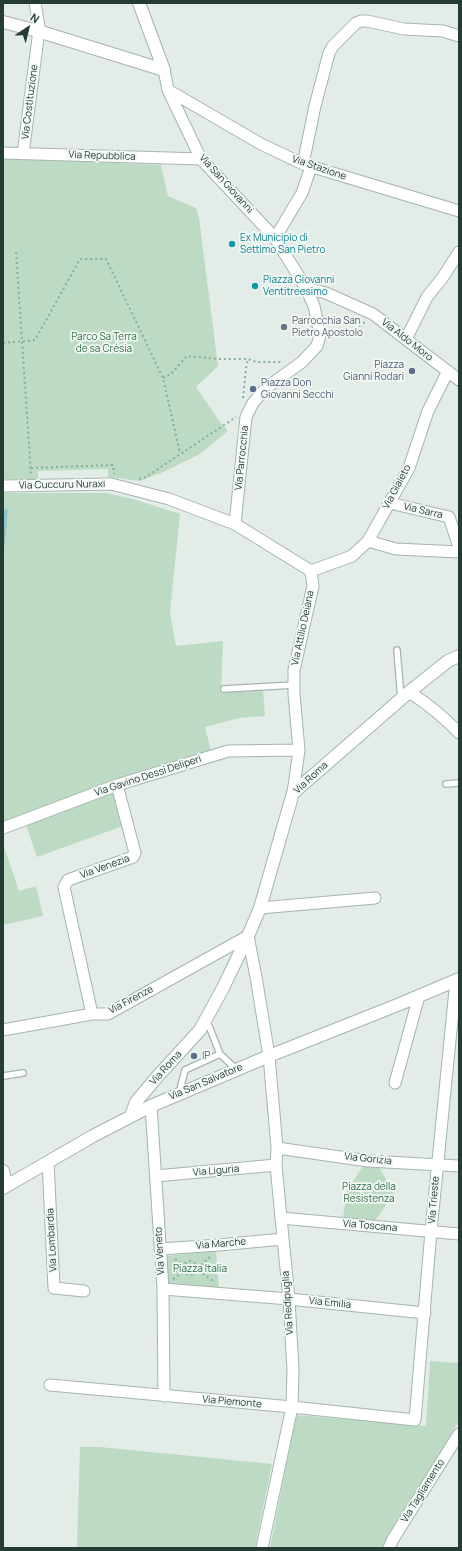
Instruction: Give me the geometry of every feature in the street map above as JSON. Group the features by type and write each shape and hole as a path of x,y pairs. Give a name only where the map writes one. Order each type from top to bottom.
{"street":[{"name":"Via Costituzione","path":"23,154 39,26 35,3"},
{"name":"Via San Giovanni","path":"139,3 164,70 168,90 201,159 275,238 306,288"},
{"path":"275,238 302,193 315,106 329,53 333,46 361,21 404,29 443,31 459,36"},
{"path":"3,22 38,31 164,70"},
{"name":"Via Stazione","path":"168,90 261,144 307,166 459,211"},
{"name":"Via Repubblica","path":"3,153 201,159"},
{"path":"406,339 427,297 443,277 459,252"},
{"path":"306,288 314,306 320,340"},
{"name":"Via Aldo Moro","path":"306,288 326,293 373,314 459,380"},
{"name":"Via Parrocchia","path":"235,524 246,417 253,403 266,388 299,364 317,346 320,340"},
{"name":"Via Gialeto","path":"311,571 352,556 368,541 409,468 428,411 448,371"},
{"name":"Via Cuccuru Nuraxi","path":"3,486 111,484 169,499 235,524"},
{"name":"Via Sarra","path":"390,503 449,517 459,547"},
{"path":"235,524 311,571"},
{"path":"368,541 396,549 459,552"},
{"name":"Via Attilio Deiana","path":"293,793 299,750 294,670 313,586 311,571"},
{"name":"Via Roma","path":"131,1116 136,1102 200,1030 248,936 260,908 293,793 405,696 448,661 459,656"},
{"path":"405,696 430,706 447,720 459,733"},
{"name":"Via Gavino Dessì Deliperi","path":"3,828 117,785 228,751 299,750"},
{"name":"Via Venezia","path":"92,1014 64,887 68,880 134,857 135,853 117,785"},
{"path":"260,908 374,898"},
{"path":"248,936 269,1056"},
{"name":"Via Firenze","path":"3,1030 92,1014 108,1014 248,936"},
{"name":"Via San Salvatore","path":"5,1187 131,1116 179,1093 457,980"},
{"name":"Via Trieste","path":"415,1420 431,1231 438,1164 454,1044 457,980"},
{"path":"395,1083 419,996"},
{"name":"Via Redipuglia","path":"262,1548 292,1407 293,1370 289,1299 282,1239 276,1165 277,1148 269,1056"},
{"name":"Via Veneto","path":"151,1106 162,1289 164,1396"},
{"name":"Via Gorizia","path":"277,1148 368,1161 459,1166"},
{"name":"Via Lombardia","path":"48,1162 54,1288 84,1291"},
{"name":"Via Liguria","path":"156,1176 276,1165"},
{"path":"3,1170 5,1187"},
{"name":"Via Toscana","path":"281,1218 459,1234"},
{"name":"Via Marche","path":"160,1249 282,1239"},
{"name":"Via Emilia","path":"162,1289 289,1299 425,1313"},
{"name":"Via Piemonte","path":"50,1385 415,1420"},
{"name":"Via Tagliamento","path":"389,1548 401,1526 459,1434"}],"lane":[{"path":"397,650 405,696"},
{"path":"224,689 294,685"},
{"path":"446,784 459,783"},
{"path":"206,1019 220,1054 236,1070"},
{"path":"179,1093 185,1070 220,1054"},
{"path":"3,1076 23,1073"}],"path":[{"path":"16,252 32,485"},
{"path":"3,343 34,340 80,259 106,259 163,378 180,453"},
{"path":"320,340 338,335 360,326 373,314"},
{"path":"163,378 171,374 187,356 219,359 248,359 256,362 293,362 299,364"},
{"path":"243,399 248,359"},
{"path":"133,478 138,479 146,476 240,414 246,417"},
{"path":"31,468 113,465 114,475 120,476"},
{"path":"197,1269 196,1265 190,1262 186,1263 183,1269 185,1273 191,1275 195,1273 197,1269 211,1256"}],"green space":[{"name":"Parco Sa Terra de sa Crésia","path":"3,158 161,165 168,196 196,208 199,218 218,366 196,387 228,431 200,454 161,473 140,481 108,477 108,469 38,471 38,479 3,479"},
{"path":"3,493 106,493 133,499 180,514 170,612 176,646 223,641 221,692 263,691 265,716 239,718 205,727 211,751 129,774 3,822"},
{"path":"113,791 123,826 37,857 26,825"},
{"path":"3,844 19,891 36,886 43,916 3,925"},
{"name":"Piazza della Resistenza","path":"366,1162 377,1163 394,1194 374,1222 343,1218 347,1190"},
{"name":"Piazza Italia","path":"216,1251 219,1288 167,1283 166,1256"},
{"path":"430,1361 459,1363 459,1421 383,1548 270,1548 296,1415 426,1426"},
{"path":"80,1447 100,1447 272,1464 255,1548 77,1548"}],"waterway":[{"path":"3,545 6,510"}],"place":[{"name":"Ex Municipio di Settimo San Pietro","path":"232,244"},
{"name":"Piazza Giovanni Ventitreesimo","path":"255,286"},
{"name":"Parrocchia San Pietro Apostolo","path":"284,327"},
{"name":"Piazza Gianni Rodari","path":"412,371"},
{"name":"Piazza Don Giovanni Secchi","path":"253,389"},
{"name":"IP","path":"194,1056"}]}
